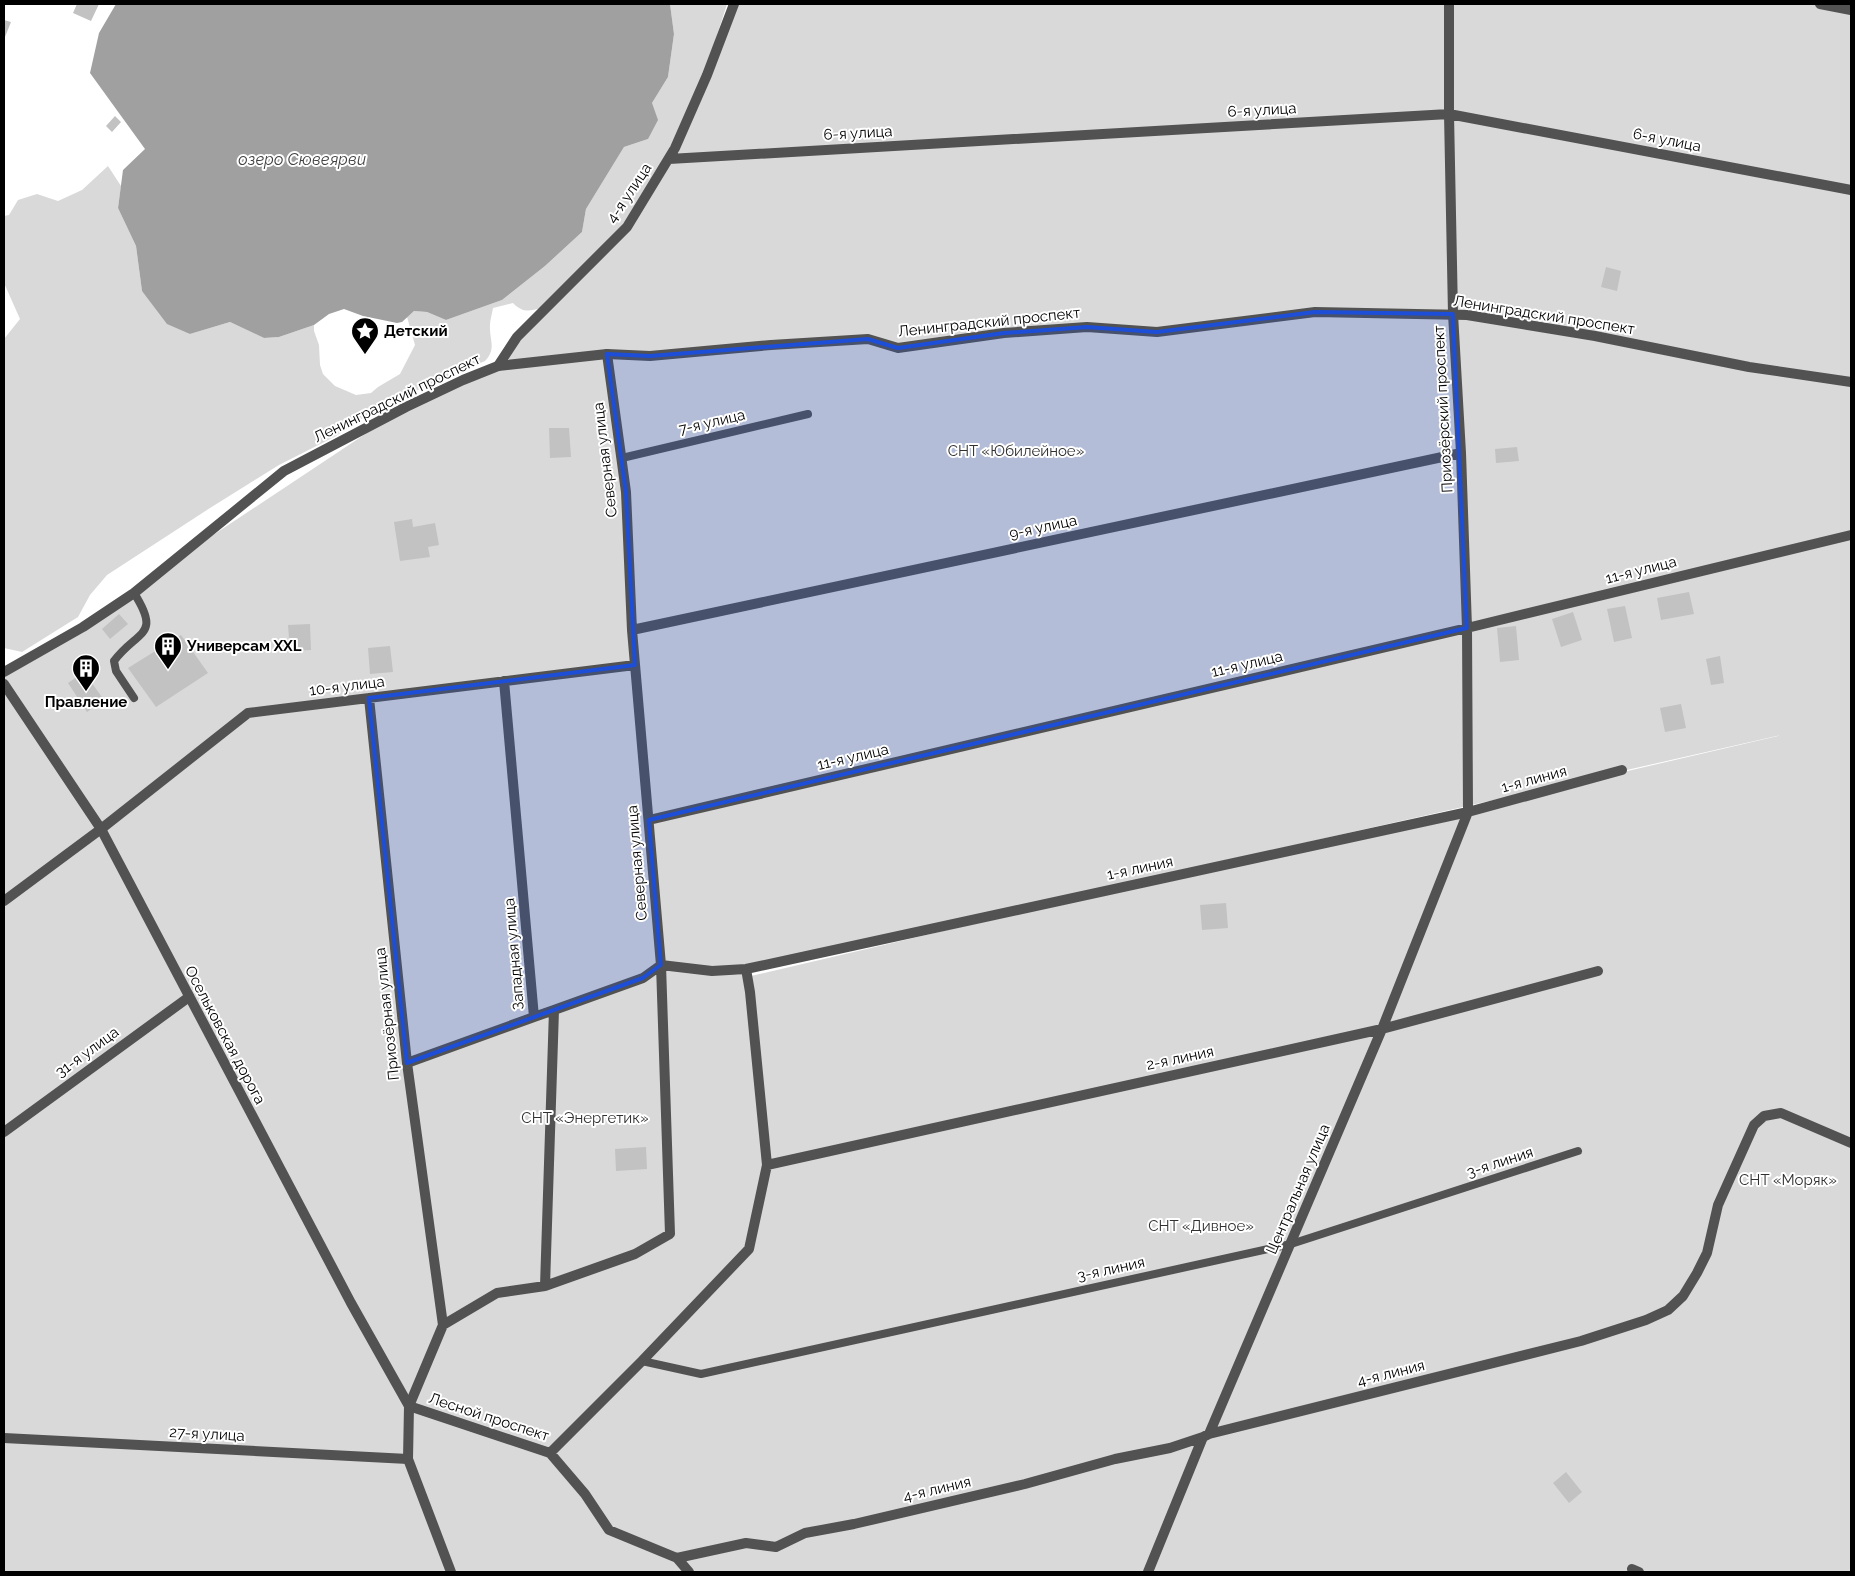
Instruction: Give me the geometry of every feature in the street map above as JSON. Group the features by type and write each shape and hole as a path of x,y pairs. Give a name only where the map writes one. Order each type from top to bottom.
{"street":[{"name":"4-я улица","path":"498,366 518,337 626,227 675,148 707,75 734,4"},
{"name":"Приозёрский проспект","path":"1449,4 1449,114 1454,314 1468,628 1468,812"},
{"path":"1820,4 1851,10"},
{"name":"6-я улица","path":"669,159 1449,114 1851,190"},
{"name":"Ленинградский проспект","path":"4,672 83,627 134,592 284,472 406,407 498,366 606,354 650,356 771,345 868,339 898,348 1004,333 1087,327 1158,332 1315,312 1454,314 1595,336 1749,367 1851,382"},
{"name":"Северная улица","path":"544,1286 635,1254 670,1234 661,965 632,630 626,492 606,354"},
{"name":"9-я улица","path":"632,630 1461,453"},
{"name":"11-я улица","path":"649,820 1468,628 1851,535"},
{"name":"10-я улица","path":"4,901 100,829 248,713 635,665"},
{"name":"Западная улица","path":"504,681 534,1017 643,978 661,965"},
{"name":"Осельковская дорога","path":"4,684 100,829 350,1303 409,1406"},
{"name":"Приозёрная улица","path":"369,698 407,1063 443,1325"},
{"name":"1-я линия","path":"661,965 712,971 746,969 1468,812 1622,770"},
{"name":"Центральная улица","path":"1148,1572 1291,1244 1382,1029 1468,812"},
{"path":"550,1453 642,1361 749,1249 767,1165 750,992 746,969"},
{"name":"2-я линия","path":"767,1165 1382,1029 1598,971"},
{"name":"31-я улица","path":"4,1132 188,997"},
{"path":"451,1572 408,1459 409,1406 443,1325 497,1292 544,1286 554,1010"},
{"path":"407,1063 534,1017"},
{"name":"4-я линия","path":"676,1558 746,1543 776,1546 805,1533 854,1524 1025,1484 1115,1459 1170,1448 1206,1436 1581,1341 1646,1320 1668,1310 1684,1296 1697,1274 1707,1253 1718,1205 1754,1125 1764,1116 1781,1113 1851,1143"},
{"name":"Лесной проспект","path":"409,1406 550,1453 585,1494 610,1530 676,1558 689,1572"},
{"name":"27-я улица","path":"4,1438 408,1459"}],"lane":[{"name":"7-я улица","path":"622,458 808,414"},
{"path":"134,592 148,620 144,631 114,661 116,671 134,698"},
{"name":"3-я линия","path":"642,1361 701,1374 1291,1244 1578,1151"}],"highlighted area":[{"path":"1315,312 1453,314 1467,628 649,820 661,965 643,978 407,1063 369,698 635,665 626,492 607,354 650,356 868,339 898,348 1004,333 1087,327 1157,332"}],"green space":[{"path":"670,4 727,4 690,119 733,4 1851,4 1851,1572 4,1572 4,672 83,627 180,557 406,407 498,366 547,306 525,310 513,303 493,308 490,325 492,348 485,361 379,407 336,436 279,465 210,508 107,575 90,595 78,617 22,652 4,648 4,339 20,319 4,283 4,216 9,215 18,200 37,194 58,201 82,190 108,166 121,186 118,208 136,246 142,291 190,334 230,322 264,338 279,337 314,325 323,374 335,386 356,395 371,393 400,374 415,345 407,317 414,311 427,312 446,320 502,300 545,266 582,232 586,209 624,147 648,139 652,103 668,77 674,34","holes":["1786,734 751,976 672,967 746,969"]}],"water":[{"name":"озеро Сювеярви","path":"116,4 670,4 674,34 668,77 652,103 658,120 648,139 624,147 586,209 582,232 545,266 502,300 446,320 427,312 414,311 402,322 397,323 363,316 344,309 329,314 314,325 279,337 264,338 230,322 190,334 167,324 142,291 136,246 118,208 123,170 145,149 90,73 99,33"}],"building":[{"path":"77,4 99,4 91,21 73,13"},
{"path":"4,20 11,22 5,37 4,36"},
{"path":"115,116 121,122 112,132 106,126"},
{"path":"1606,267 1621,271 1617,291 1601,287"},
{"path":"549,428 569,428 571,457 550,458"},
{"path":"1517,447 1519,461 1496,463 1495,449"},
{"path":"412,519 413,527 435,523 439,545 428,547 430,557 400,561 394,522"},
{"path":"1689,592 1694,614 1661,620 1657,598"},
{"path":"1625,606 1632,638 1614,642 1607,609"},
{"path":"1573,612 1582,640 1561,647 1552,619"},
{"path":"119,614 128,624 110,639 102,629"},
{"path":"310,624 311,650 290,651 288,625"},
{"path":"1516,626 1519,660 1500,662 1497,628"},
{"name":"Универсам XXL","path":"181,635 208,673 156,707 128,668"},
{"path":"390,646 393,672 370,674 368,648"},
{"path":"1720,656 1724,683 1711,685 1706,659"},
{"name":"Правление","path":"84,672 104,700 87,712 68,683"},
{"path":"1681,704 1686,728 1665,732 1660,708"},
{"path":"1226,903 1228,928 1202,930 1200,905"},
{"path":"646,1147 647,1169 616,1171 615,1149"},
{"path":"1566,1472 1582,1492 1569,1503 1553,1483"}],"place":[{"name":"Детский","path":"365,355"},
{"name":"Универсам XXL","path":"168,670"},
{"name":"Правление","path":"86,692"}],"park label":[{"name":"СНТ «Юбилейное»","path":"1016,451"},
{"name":"СНТ «Энергетик»","path":"585,1118"},
{"name":"СНТ «Моряк»","path":"1788,1180"},
{"name":"СНТ «Дивное»","path":"1201,1226"}]}
